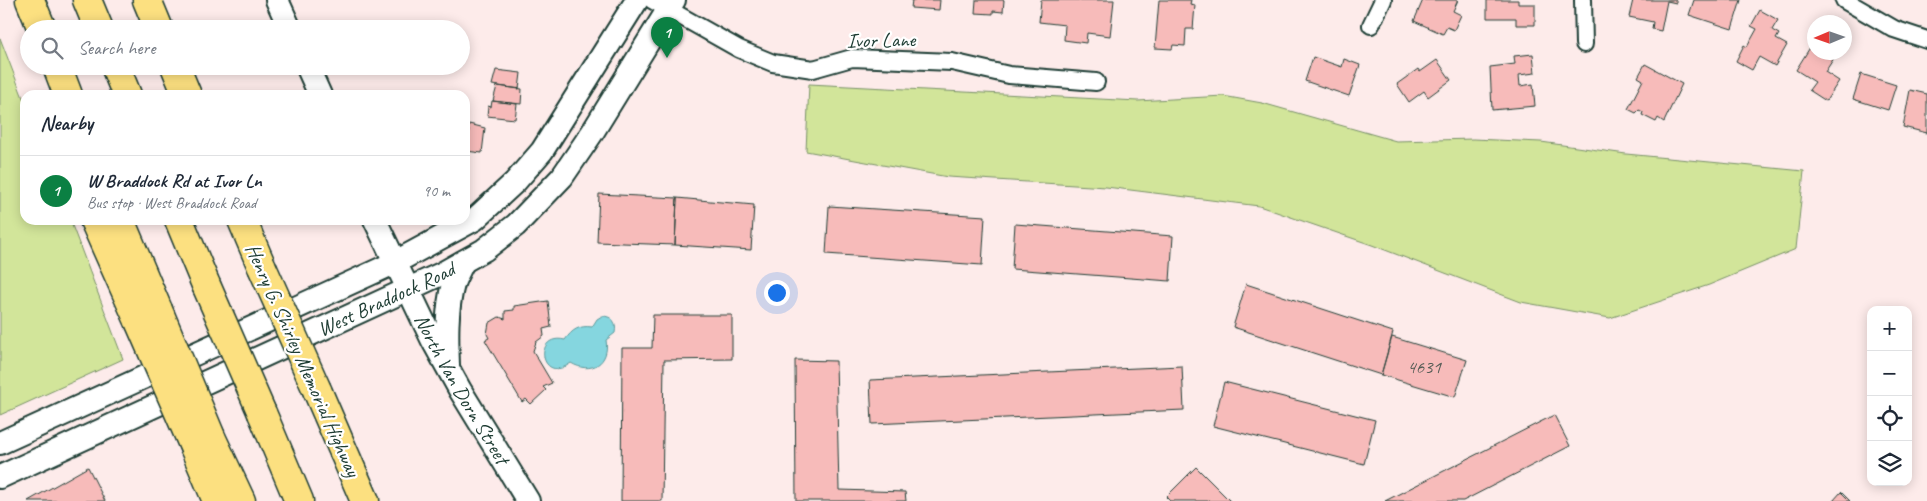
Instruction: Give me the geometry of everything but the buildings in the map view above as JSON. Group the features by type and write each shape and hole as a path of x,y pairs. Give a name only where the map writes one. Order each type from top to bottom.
{"highway":[{"path":"30,0 38,20"},
{"path":"87,0 95,20"},
{"path":"147,0 155,20"},
{"path":"60,75 66,90"},
{"path":"119,75 125,90"},
{"path":"179,75 186,90"},
{"path":"97,225 149,316"},
{"path":"122,225 149,316 203,442 218,501"},
{"path":"181,225 300,501"},
{"name":"Henry G. Shirley Memorial Highway","path":"244,225 365,501"},
{"path":"203,442 241,501"}],"main road":[{"path":"277,0 286,20"},
{"name":"West Braddock Road","path":"470,222 515,182 542,150 637,0"},
{"name":"West Braddock Road","path":"0,477 408,290 484,250 516,225 562,177 592,133 664,3"},
{"path":"311,75 318,90"},
{"name":"North Van Dorn Street","path":"377,225 394,263 448,369 528,501"},
{"name":"West Braddock Road","path":"0,443 394,263 464,225"},
{"path":"448,369 446,339 448,313 453,283 463,262"}],"street":[{"path":"1371,24 1382,0"},
{"path":"1583,0 1584,44"},
{"path":"1844,0 1894,29 1927,40"},
{"name":"Ivor Lane","path":"664,3 739,50 779,64 813,69 852,58 952,62 1009,75 1096,82"}],"green space":[{"path":"0,38 20,90 20,225 72,225 123,359 0,415"},
{"path":"809,84 1138,101 1223,96 1262,103 1396,141 1473,139 1541,142 1626,154 1804,171 1796,249 1709,285 1610,318 1521,302 1372,245 1259,206 1106,187 948,177 806,151"}],"water":[{"path":"602,316 609,317 615,323 615,333 606,340 605,355 598,365 585,368 571,363 560,368 552,368 547,364 544,350 548,343 555,340 565,340 570,333 580,328 592,327 597,319"}],"place":[{"name":"W Braddock Rd at Ivor Ln","path":"667,58"}]}
